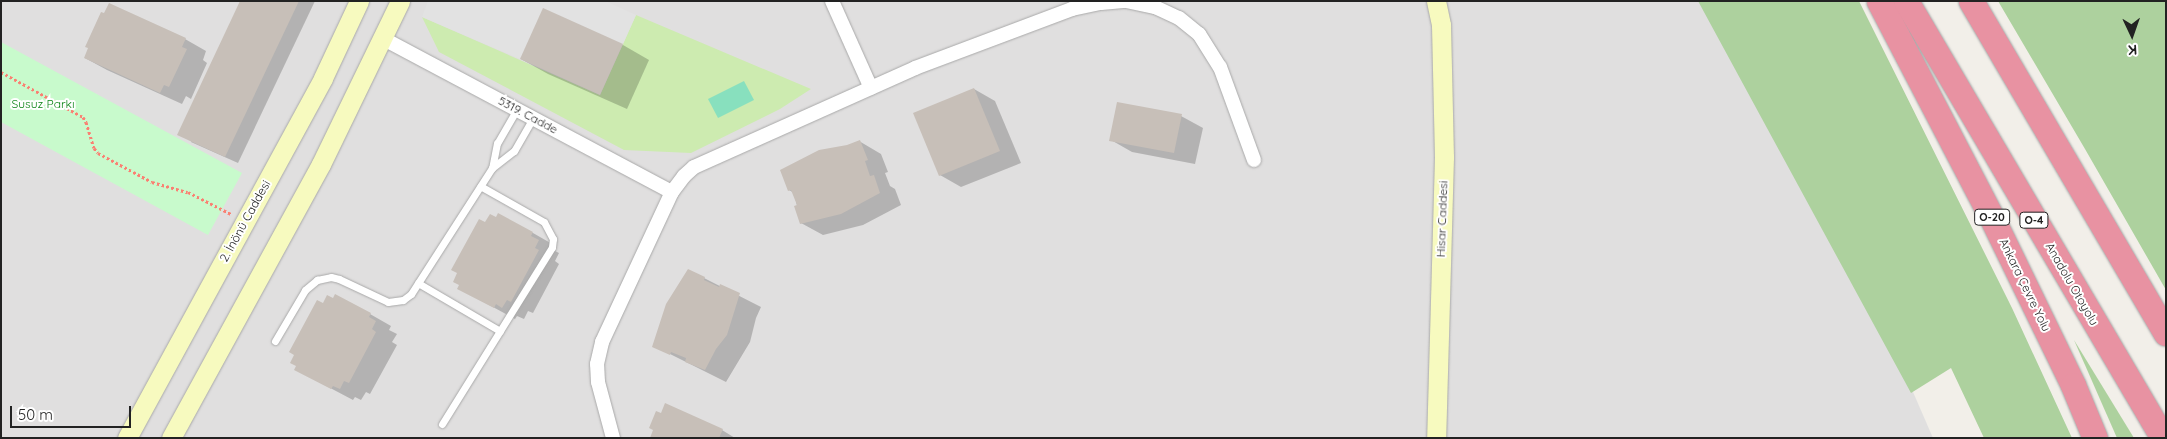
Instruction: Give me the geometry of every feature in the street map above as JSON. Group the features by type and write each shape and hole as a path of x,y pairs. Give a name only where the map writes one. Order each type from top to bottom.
{"highway":[{"name":"Ankara Çevre Yolu","path":"1879,1 1991,216 2073,385 2095,438"},
{"name":"Anadolu Otoyolu","path":"1906,1 2163,438"},
{"path":"1971,1 2166,333"}],"main road":[{"name":"2. İnönü Caddesi","path":"127,438 323,78 359,1"},
{"path":"171,438 321,164 384,38 400,1"},
{"name":"Hisar Caddesi","path":"1436,1 1441,25 1444,148 1436,438"}],"street":[{"path":"832,1 871,88"},
{"path":"613,438 598,382 598,364 602,342 672,192 694,167 915,68 1072,9 1101,3 1126,1 1154,6 1179,18 1199,34 1220,66 1254,160"},
{"name":"5319. Cadde","path":"384,38 672,192"}],"lane":[{"path":"275,341 305,290 317,280 331,277 339,279 388,302 403,300 411,294 492,168 497,143 517,109"},
{"path":"492,168 504,161 514,151 533,118"},
{"path":"442,424 552,247 553,239 544,222 480,186"},
{"path":"418,283 500,331"}],"path":[{"path":"1,72 82,117 86,122 94,148 98,153 152,182 188,192 246,221"}],"shaded area":[{"path":"1,1 1722,1 1807,148 1933,438 1,438"},
{"path":"428,1 605,1 636,15 623,44 543,8 520,59 422,17"}],"green space":[{"path":"1698,1 1859,1 2012,308 2072,438 1984,438 1951,368 1911,393"},
{"path":"1998,1 2166,1 2166,290 2085,149"},
{"path":"636,15 811,89 780,109 691,153 624,150 439,52 422,17 600,95"},
{"name":"Susuz Parkı","path":"1,42 242,173 208,235 1,122"},
{"path":"744,81 754,100 718,118 708,99"},
{"path":"2074,340 2134,438 2117,438"}],"building":[{"path":"240,1 299,1 225,157 177,135"},
{"path":"109,3 186,38 182,47 187,49 169,87 164,85 160,93 84,58 88,48 85,47 101,12 104,13"},
{"path":"543,8 623,44 600,95 520,59"},
{"path":"974,88 1000,151 939,176 913,113"},
{"path":"1117,102 1182,114 1174,153 1109,141"},
{"path":"860,140 868,160 865,161 870,176 874,175 880,193 841,214 800,224 794,206 797,205 791,190 788,191 780,170 819,150 847,145"},
{"path":"498,213 533,232 531,236 539,240 535,248 539,250 511,302 507,300 502,308 496,304 494,308 457,289 459,285 453,282 457,273 451,270 479,219 485,222 490,214 496,217"},
{"path":"688,269 705,277 704,280 719,287 720,284 740,293 727,335 716,349 705,370 685,362 686,358 671,352 670,355 652,347 666,304"},
{"path":"335,294 371,313 369,317 376,321 372,329 376,332 349,383 344,381 340,389 333,386 331,389 294,370 296,366 290,363 294,355 289,352 317,300 323,303 327,295 333,298"},
{"path":"665,403 723,429 719,438 650,438 653,430 649,428 656,411 661,413"}]}
